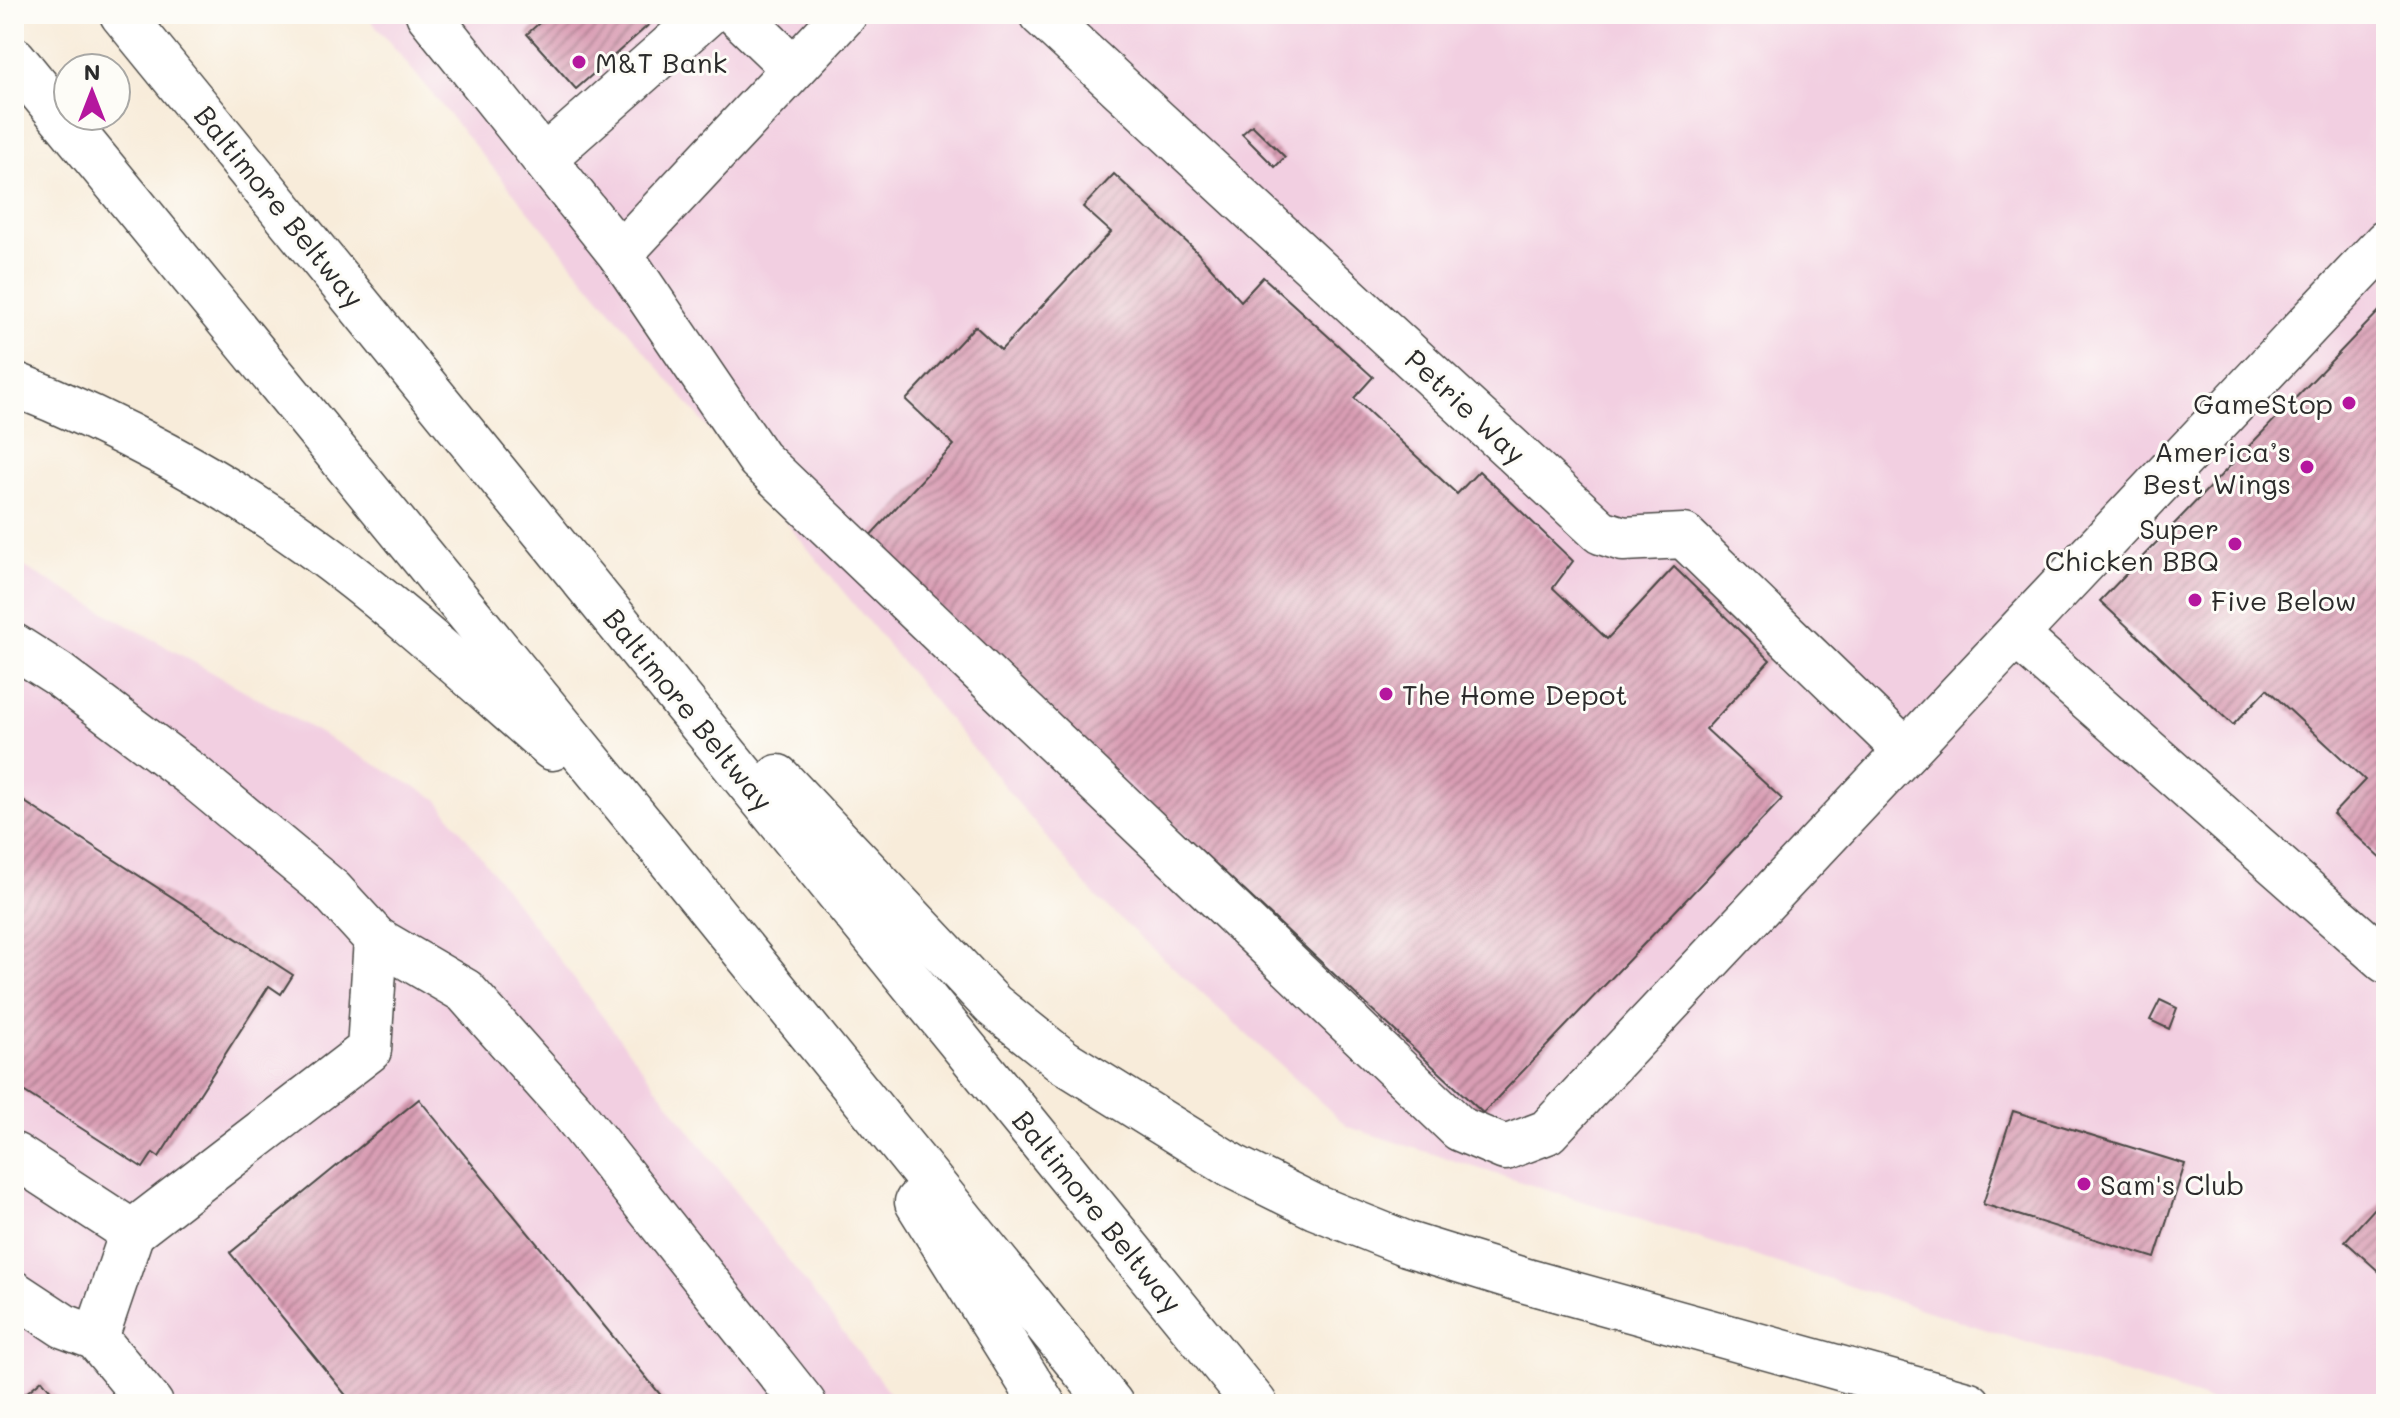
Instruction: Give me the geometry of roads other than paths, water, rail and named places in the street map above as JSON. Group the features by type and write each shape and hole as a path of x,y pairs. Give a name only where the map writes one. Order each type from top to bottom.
{"main road":[{"name":"Baltimore Beltway","path":"122,14 1255,1404"},
{"path":"544,158 707,14"},
{"path":"737,14 793,68"},
{"path":"620,254 845,14"},
{"name":"Petrie Way","path":"1041,14 1601,532 1623,539 1684,536 1906,751"},
{"path":"432,16 620,254 759,459 1460,1129 1505,1148 1547,1132 2386,242"},
{"path":"14,59 1111,1404"},
{"path":"14,384 70,406 150,447 307,542 391,607 650,835"},
{"path":"533,518 993,1005 1063,1061 1140,1111 1232,1166 1315,1207 1407,1244 1969,1404"},
{"path":"2016,635 2386,961"},
{"path":"14,646 58,674 191,774 331,890 376,939 465,991 570,1109 804,1404"},
{"path":"96,1338 132,1232 369,1050 376,939"},
{"path":"811,1034 1043,1404"},
{"path":"14,1155 132,1232"},
{"path":"14,1293 64,1326 96,1338 151,1404"}],"place":[{"name":"M&T Bank","path":"579,62"},
{"name":"GameStop","path":"2349,403"},
{"name":"America’s Best Wings","path":"2307,467"},
{"name":"Super Chicken BBQ","path":"2235,544"},
{"name":"Five Below","path":"2195,600"},
{"name":"The Home Depot","path":"1386,694"},
{"name":"Sam's Club","path":"2084,1184"}]}
